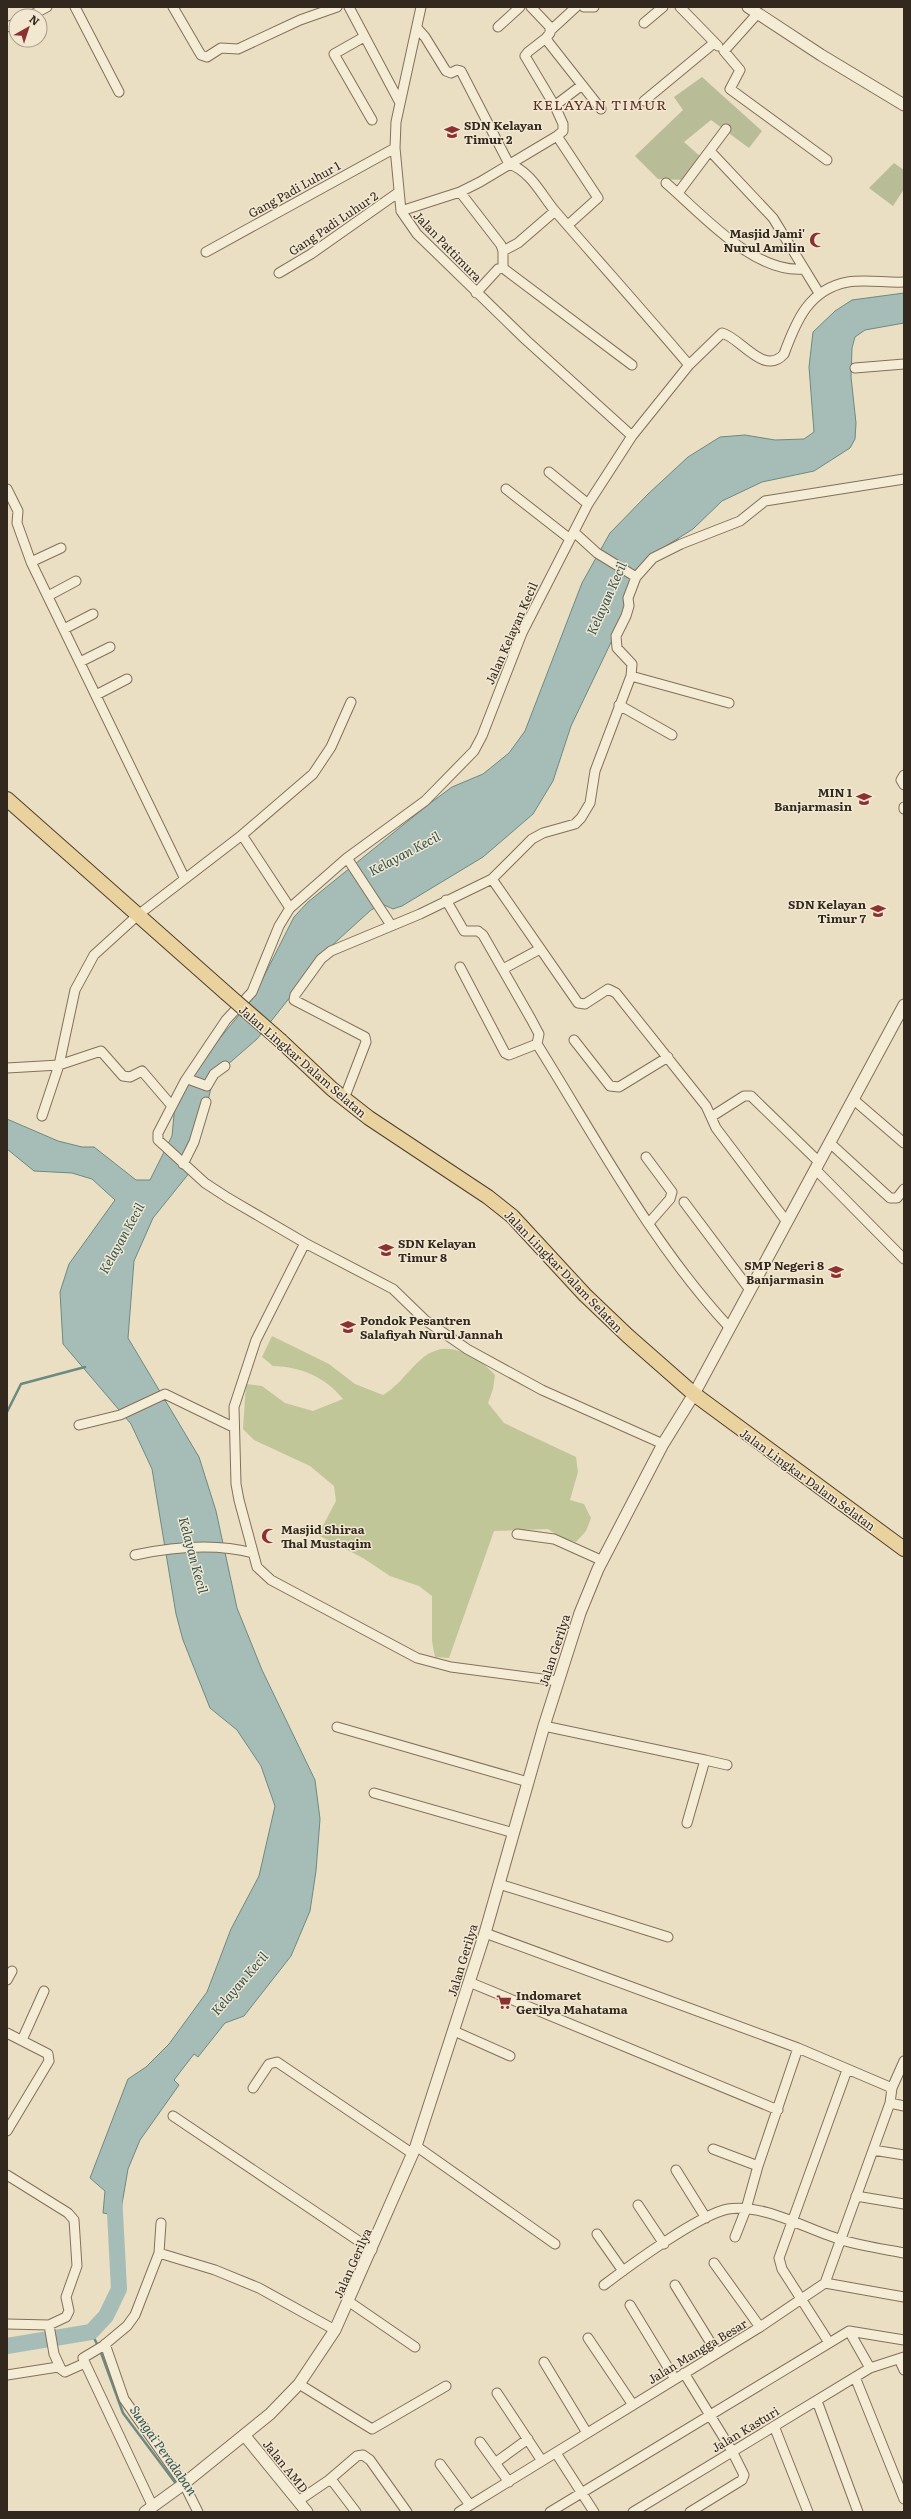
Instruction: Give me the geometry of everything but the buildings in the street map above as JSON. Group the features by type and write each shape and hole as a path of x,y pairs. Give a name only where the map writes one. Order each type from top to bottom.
{"main road":[{"name":"Jalan Lingkar Dalam Selatan","path":"7,799 344,1099 409,1146 488,1197 512,1216 585,1295 628,1336 694,1394 904,1549"},
{"name":"Jalan Lingkar Dalam Selatan","path":"694,1394 700,1392 904,1539"}],"street":[{"path":"75,7 119,92"},
{"path":"173,7 201,55 207,58 220,48 238,49 300,20 337,7"},
{"path":"349,7 400,103"},
{"name":"Jalan Pattimura","path":"421,7 396,122 395,148 401,211 417,234 476,293 563,376 632,436"},
{"path":"498,27 520,7"},
{"path":"531,7 582,85 601,109"},
{"path":"401,211 460,192 557,136 562,131 564,124 554,104 525,56 576,7"},
{"path":"584,7 594,7"},
{"path":"644,23 663,7"},
{"path":"680,7 740,69 730,87 732,92 827,160"},
{"path":"748,7 821,56 904,105"},
{"path":"724,51 758,13"},
{"path":"417,28 425,37 446,71 450,73 457,70 462,71 510,164 519,169 532,181 555,211 568,224 689,365"},
{"path":"364,37 334,54 372,120"},
{"path":"644,101 714,43"},
{"path":"554,104 582,85"},
{"path":"678,193 726,129"},
{"path":"557,136 598,198 568,224"},
{"name":"Gang Padi Luhur 1","path":"206,252 395,148"},
{"path":"710,151 773,218 819,293 848,282 904,282"},
{"path":"666,183 750,255 788,270 803,269"},
{"name":"Gang Padi Luhur 2","path":"279,273 311,254 399,192"},
{"path":"460,192 498,240 503,251 503,268"},
{"path":"503,251 518,243 555,211"},
{"path":"476,293 498,269 503,268"},
{"path":"503,268 632,365"},
{"name":"Jalan Kelayan Kecil","path":"183,1164 166,1149 158,1136 172,1106 187,1080 226,1020 252,992 279,926 290,908 348,860 425,801 474,751 484,730 522,633 588,504 632,436 689,365 722,333 764,360 781,357 799,318 819,293"},
{"path":"855,368 904,364"},
{"path":"549,472 588,504"},
{"path":"344,1099 366,1042 365,1037 294,1000 294,997 327,953 420,914 446,900 492,880 532,839 543,833 575,824 582,818 590,803 595,771 618,705 631,676 632,664 615,642 630,606 628,598 635,576 646,564 659,555 681,544 740,521 765,501 904,479"},
{"path":"7,489 18,511 17,523 31,562 184,877"},
{"path":"506,489 597,553 635,576"},
{"path":"31,562 61,548"},
{"path":"48,596 76,581"},
{"path":"64,629 94,614"},
{"path":"80,662 110,646"},
{"path":"631,676 729,703"},
{"path":"96,695 127,679"},
{"path":"42,1116 59,1065 78,980 94,955 138,915 184,877 242,835 313,774 331,747 351,702"},
{"path":"618,705 672,735"},
{"path":"904,775 901,780 904,784"},
{"path":"242,835 290,908"},
{"path":"348,860 391,925"},
{"path":"492,880 578,1003 585,1004 608,990 612,990 668,1057 706,1106 716,1128 787,1222"},
{"path":"446,900 465,932 478,931 483,935 539,1034 537,1044 664,1248 729,1328"},
{"path":"502,969 540,949"},
{"path":"460,967 505,1053 509,1055 537,1044"},
{"name":"Jalan Gerilya","path":"149,2509 183,2485 245,2436 299,2384 335,2330 372,2250 415,2150 485,1933 544,1726 580,1613 603,1561 663,1444 694,1394 854,1100 904,1004"},
{"path":"574,1040 610,1086 614,1088 619,1087 668,1057"},
{"path":"7,1068 59,1065 104,1051 123,1076 130,1077 140,1070 143,1072 172,1106"},
{"path":"187,1080 207,1086 214,1074 225,1066"},
{"path":"711,1117 747,1095 756,1100 904,1259"},
{"path":"854,1100 904,1142"},
{"path":"206,1102 194,1142 183,1164 228,1198 305,1243 392,1289 425,1320 444,1334 510,1374 663,1444"},
{"path":"830,1144 890,1198 897,1198 904,1189"},
{"path":"646,1157 672,1192 670,1199 649,1222"},
{"path":"684,1202 750,1290"},
{"path":"305,1243 256,1340 236,1395 233,1427 236,1484 257,1567 272,1580 417,1658 451,1667 558,1681"},
{"path":"79,1425 120,1414 161,1394 170,1396 233,1427"},
{"path":"517,1534 554,1539 603,1561"},
{"path":"135,1555 170,1548 222,1548 253,1553"},
{"path":"544,1726 727,1765"},
{"path":"337,1728 528,1782"},
{"path":"687,1823 705,1760"},
{"path":"374,1793 514,1833"},
{"path":"499,1884 668,1937"},
{"path":"485,1933 798,2048 892,2088"},
{"path":"7,1980 12,1971"},
{"path":"469,1982 778,2110"},
{"path":"22,2040 44,1991"},
{"path":"454,2031 510,2056"},
{"path":"7,2033 48,2054 49,2062 7,2130"},
{"path":"734,2237 746,2209 758,2166 798,2048"},
{"path":"904,2061 892,2088 890,2103 825,2283 904,2297"},
{"path":"253,2088 269,2064 277,2062 415,2150 555,2244"},
{"path":"828,2341 782,2269 779,2258 847,2070"},
{"path":"890,2103 904,2106"},
{"path":"173,2116 372,2250"},
{"path":"713,2149 758,2166"},
{"path":"873,2150 904,2155"},
{"path":"676,2170 706,2218"},
{"path":"7,2175 68,2213 74,2220 77,2266 66,2297 68,2315 62,2320 50,2328 7,2324"},
{"path":"856,2196 904,2204"},
{"path":"638,2205 664,2244"},
{"path":"604,2285 622,2271 706,2218 727,2209 746,2209 793,2221 840,2240 904,2253"},
{"path":"149,2509 83,2358 101,2347 128,2326 135,2315 159,2253 161,2223"},
{"path":"597,2234 622,2271"},
{"path":"159,2253 215,2270 259,2288 335,2330"},
{"path":"714,2263 760,2327"},
{"name":"Jalan Mangga Besar","path":"459,2512 760,2327 825,2283"},
{"path":"675,2285 717,2353"},
{"path":"348,2301 415,2347"},
{"path":"630,2305 675,2379"},
{"path":"50,2328 54,2345 54,2354 60,2367 65,2372 85,2363"},
{"path":"849,2331 870,2368"},
{"path":"550,2512 828,2341 849,2331 904,2340"},
{"path":"588,2338 633,2405"},
{"path":"101,2347 124,2399 183,2485 198,2512"},
{"path":"902,2358 904,2370"},
{"name":"Jalan Kasturi","path":"633,2512 870,2368 902,2358"},
{"path":"544,2362 587,2433"},
{"path":"7,2375 60,2367"},
{"path":"684,2373 732,2451 743,2473 742,2480 690,2512"},
{"path":"855,2377 904,2499"},
{"path":"299,2384 372,2430 446,2386"},
{"path":"497,2393 542,2461"},
{"path":"817,2401 858,2512"},
{"path":"774,2426 808,2512"},
{"name":"Jalan AMD","path":"245,2436 306,2512"},
{"path":"495,2463 528,2439"},
{"path":"480,2442 509,2482"},
{"path":"556,2453 594,2512"},
{"path":"298,2501 329,2480 357,2456 363,2455 370,2460 407,2512"},
{"path":"440,2464 470,2505"},
{"path":"329,2480 334,2483 356,2512"}],"green space":[{"path":"702,77 762,131 749,148 711,120 684,142 702,158 686,180 658,179 635,156 683,110 674,97"},
{"path":"894,163 904,170 904,189 893,206 869,188"},
{"path":"272,1336 329,1364 355,1384 383,1395 401,1380 417,1363 435,1351 446,1349 459,1351 483,1363 495,1375 493,1389 488,1403 504,1423 576,1457 578,1472 570,1500 584,1504 591,1518 586,1531 576,1542 561,1538 548,1529 494,1531 449,1658 435,1657 432,1641 432,1596 419,1586 390,1576 363,1558 318,1535 336,1501 334,1486 310,1466 254,1440 243,1429 246,1384 262,1386 285,1403 313,1411 343,1399 336,1391 321,1379 294,1368 273,1366 262,1357"}],"water":[{"path":"904,293 904,323 865,330 855,337 852,348 851,377 856,423 855,439 850,448 814,471 762,482 722,501 693,529 650,556 634,572 626,611 571,726 553,781 533,814 483,857 402,906 393,909 382,904 371,910 328,949 257,1039 218,1073 212,1084 199,1137 188,1158 190,1172 153,1218 134,1261 128,1338 199,1457 216,1511 237,1608 262,1670 315,1780 320,1819 316,1871 310,1911 291,1956 244,2016 225,2023 198,2057 194,2054 174,2080 179,2085 140,2140 128,2169 120,2216 103,2213 105,2191 90,2178 128,2079 146,2067 169,2044 207,1992 231,1929 259,1876 275,1806 261,1766 237,1730 210,1708 183,1640 176,1614 152,1469 131,1424 63,1344 60,1292 69,1264 115,1200 92,1179 72,1173 34,1171 7,1149 7,1119 58,1141 82,1147 94,1147 136,1180 150,1180 172,1136 175,1104 211,1049 253,998 294,917 308,902 429,804 452,787 483,774 509,753 525,731 582,583 610,533 648,494 688,457 720,437 745,435 775,440 804,439 814,432 809,367 813,332 835,311 852,300"}],"waterway":[{"path":"7,1412 21,1384 85,1367"},
{"name":"Kelayan Kecil","path":"7,2346 91,2332 106,2316 119,2289 114,2194"},
{"name":"Sungai Peradaban","path":"91,2332 98,2346"},
{"name":"Sungai Peradaban","path":"100,2350 123,2413 177,2485"}],"place":[{"name":"SDN Kelayan Timur 2","path":"452,132"},
{"name":"Masjid Jami' Nurul Amilin","path":"817,240"},
{"name":"MIN 1 Banjarmasin","path":"864,799"},
{"name":"SDN Kelayan Timur 7","path":"878,911"},
{"name":"SDN Kelayan Timur 8","path":"386,1250"},
{"name":"SMP Negeri 8 Banjarmasin","path":"836,1272"},
{"name":"Pondok Pesantren Salafiyah Nurul Jannah","path":"348,1327"},
{"name":"Masjid Shiraa Thal Mustaqim","path":"269,1536"},
{"name":"Indomaret Gerilya Mahatama","path":"504,2002"}],"district":[{"name":"KELAYAN TIMUR","path":"600,104"}]}
